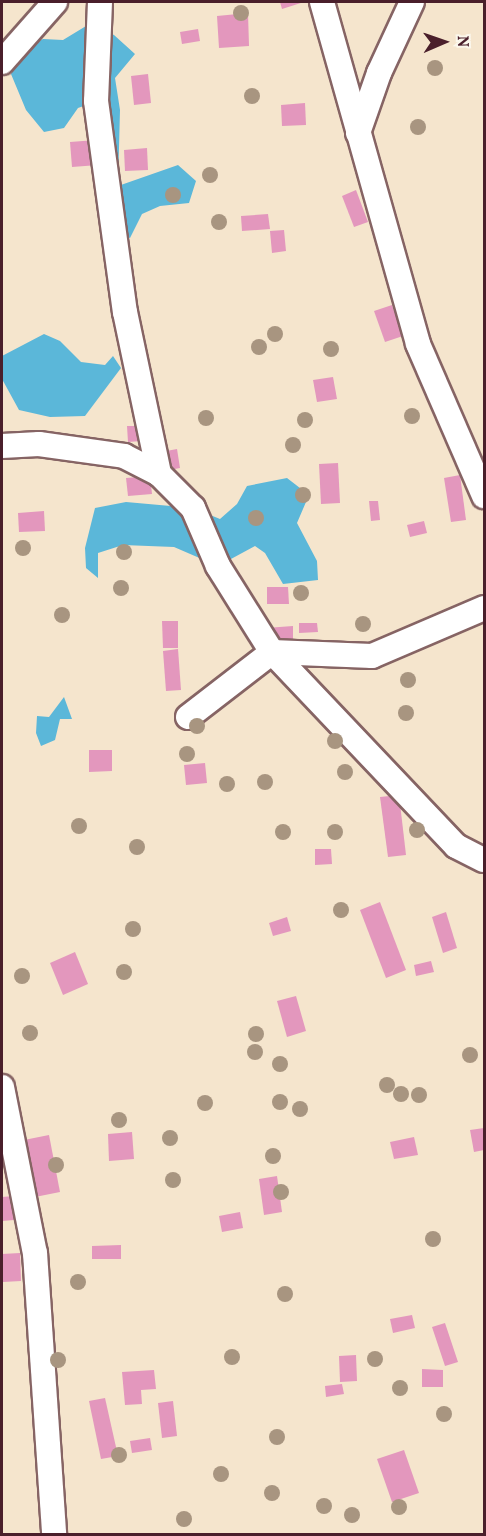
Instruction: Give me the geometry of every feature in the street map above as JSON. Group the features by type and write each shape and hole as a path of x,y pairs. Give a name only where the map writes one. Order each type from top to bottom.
{"street":[{"path":"2,62 55,2"},
{"path":"100,2 96,101 125,312 159,474"},
{"path":"322,2 418,344 484,496"},
{"path":"358,133 379,73 412,2"},
{"path":"2,446 39,444 124,456 159,474 193,508 218,566 272,652 456,846 484,860"},
{"path":"188,717 272,652 372,656 484,608"},
{"path":"2,1087 35,1253 54,1534"}],"water":[{"path":"91,23 114,35 135,54 115,78 120,110 118,186 178,165 196,181 189,203 160,206 142,214 130,238 115,231 95,102 78,108 64,128 44,132 26,110 11,74 19,53 43,39 63,40"},
{"path":"44,334 60,341 81,362 105,365 113,356 121,368 85,416 50,417 19,410 2,379 2,356"},
{"path":"287,478 309,495 297,523 317,561 318,580 283,584 265,553 255,546 218,566 174,547 123,545 98,553 98,578 86,568 85,548 95,508 126,502 193,508 220,519 237,504 247,486"},
{"path":"64,697 72,719 60,719 55,740 41,746 36,733 37,716 49,717"}],"building":[{"path":"280,2 304,2 282,9"},
{"path":"248,13 249,46 219,48 217,16"},
{"path":"198,29 200,41 182,44 180,32"},
{"path":"148,74 151,103 134,105 131,76"},
{"path":"305,103 306,125 282,126 281,105"},
{"path":"96,140 98,165 72,167 70,142"},
{"path":"147,148 148,170 125,171 124,150"},
{"path":"356,190 368,222 354,227 342,196"},
{"path":"268,214 270,229 242,231 241,216"},
{"path":"284,230 286,251 272,253 270,231"},
{"path":"392,305 403,336 385,342 374,311"},
{"path":"333,377 337,399 317,402 313,380"},
{"path":"127,426 142,426 142,441 128,442"},
{"path":"177,449 180,468 164,471 161,452"},
{"path":"338,463 340,503 321,504 319,464"},
{"path":"460,475 466,520 451,522 444,478"},
{"path":"150,476 152,494 128,496 126,478"},
{"path":"369,501 378,501 380,520 371,521"},
{"path":"44,511 45,531 19,532 18,513"},
{"path":"424,521 427,533 410,537 407,525"},
{"path":"267,587 288,587 289,604 267,604"},
{"path":"162,621 178,621 178,648 163,648"},
{"path":"299,623 317,623 318,632 299,633"},
{"path":"293,626 293,639 267,641 266,628"},
{"path":"178,649 181,690 166,691 163,651"},
{"path":"89,750 112,750 112,771 89,772"},
{"path":"205,763 207,783 186,785 184,765"},
{"path":"399,795 406,855 388,857 380,797"},
{"path":"315,849 331,849 332,864 315,865"},
{"path":"380,902 406,970 386,978 360,910"},
{"path":"446,912 457,948 443,953 432,917"},
{"path":"287,917 291,931 273,936 269,923"},
{"path":"75,952 88,984 63,995 50,963"},
{"path":"431,961 434,972 416,976 414,965"},
{"path":"296,996 306,1031 287,1037 277,1001"},
{"path":"484,1128 484,1150 474,1152 470,1130"},
{"path":"132,1132 134,1159 109,1161 108,1134"},
{"path":"49,1135 60,1192 35,1197 24,1140"},
{"path":"414,1137 418,1155 394,1159 390,1142"},
{"path":"277,1176 282,1212 264,1215 259,1179"},
{"path":"14,1196 14,1220 2,1221 2,1197"},
{"path":"240,1212 243,1228 222,1232 219,1216"},
{"path":"121,1245 121,1259 92,1259 92,1246"},
{"path":"20,1253 21,1281 3,1282 2,1254"},
{"path":"412,1315 415,1328 393,1333 390,1319"},
{"path":"445,1323 458,1362 445,1366 432,1327"},
{"path":"356,1355 357,1381 340,1382 339,1356"},
{"path":"422,1369 443,1370 443,1387 422,1387"},
{"path":"154,1370 156,1389 141,1390 142,1404 125,1405 122,1372"},
{"path":"342,1384 344,1394 326,1397 325,1386"},
{"path":"105,1398 118,1456 101,1459 89,1401"},
{"path":"173,1401 177,1436 162,1438 158,1403"},
{"path":"150,1438 152,1450 132,1453 130,1441"},
{"path":"404,1450 419,1493 392,1502 377,1459"}]}
